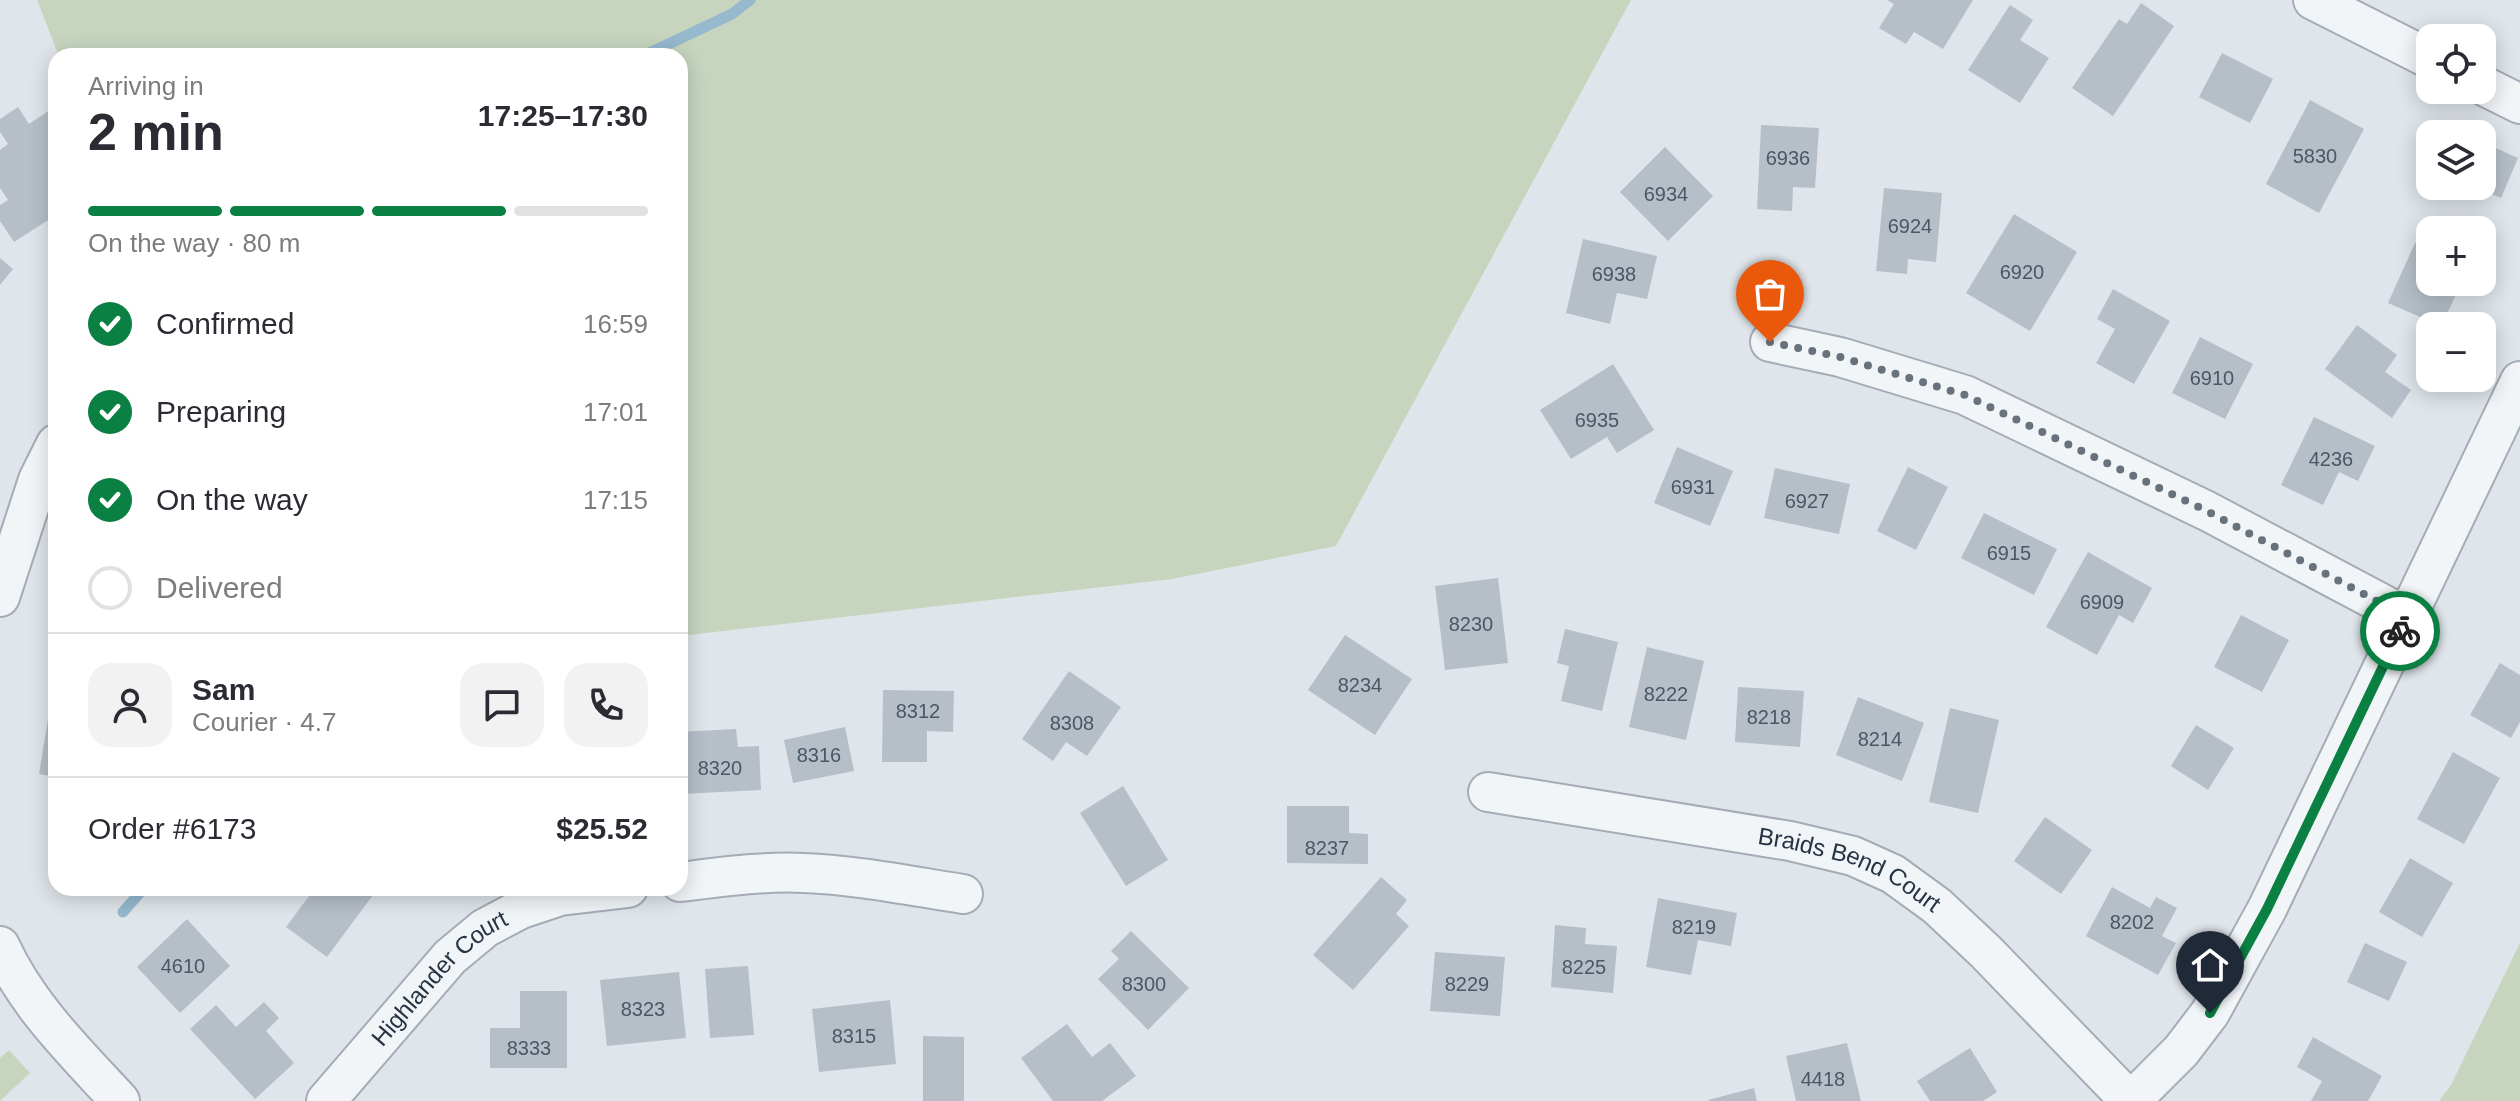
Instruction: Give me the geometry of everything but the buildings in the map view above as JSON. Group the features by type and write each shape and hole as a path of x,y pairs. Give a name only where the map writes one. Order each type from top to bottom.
{"street":[{"path":"2313,0 2416,52"},
{"path":"2496,92 2520,104"},
{"path":"1770,342 1840,357 1965,395 2207,511 2407,617"},
{"path":"2131,1101 2181,1051 2210,1013 2267,909 2520,381"},
{"path":"0,597 38,480 48,460"},
{"name":"Braids Bend Court","path":"1488,792 1790,841 1853,856 1893,874 1937,906 1986,952 2131,1101"},
{"path":"688,881 748,874 804,873 892,882 963,894"},
{"name":"Highlander Court","path":"326,1101 450,957 485,928 521,909 560,896"},
{"path":"0,946 42,1017 120,1101"}],"green space":[{"path":"37,0 1631,0 1336,546 1172,579 688,635 688,48 56,48"},
{"path":"2520,943 2520,1101 2439,1101 2451,1085"},
{"path":"9,1050 30,1073 0,1101 0,1058"}],"waterway":[{"path":"660,48 732,14 750,0"},
{"path":"123,912 137,896"}],"way so far":[{"path":"1770,342 1840,357 1965,395 2207,511 2407,617 2400,631"}],"route":[{"path":"2210,1013 2267,909 2400,631"}]}
